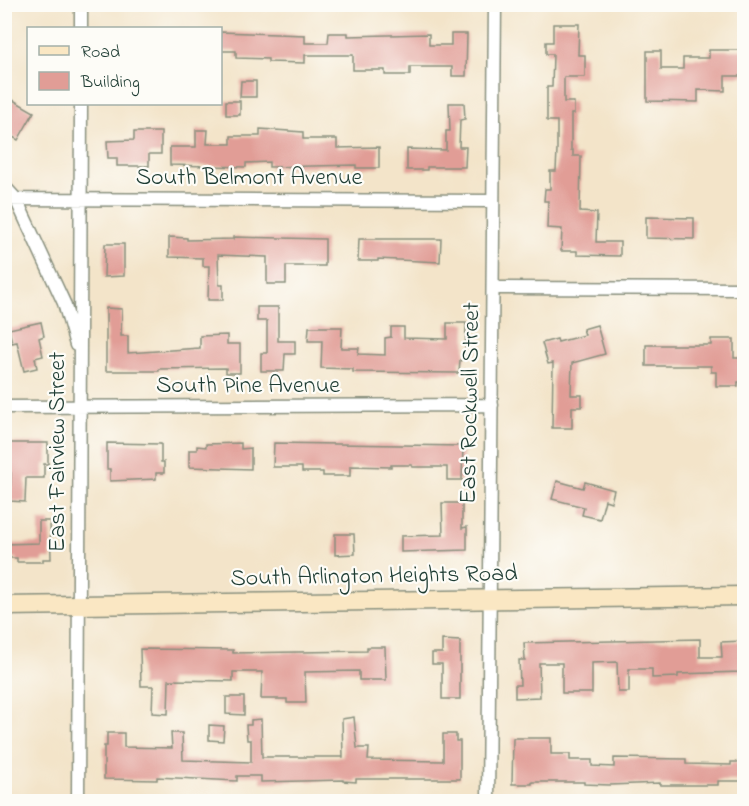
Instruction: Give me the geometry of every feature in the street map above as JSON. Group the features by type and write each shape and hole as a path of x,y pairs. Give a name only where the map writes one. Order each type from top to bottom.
{"main road":[{"name":"South Arlington Heights Road","path":"4,606 744,596"}],"street":[{"path":"81,4 81,27"},
{"name":"East Rockwell Street","path":"488,801 495,4"},
{"name":"East Fairview Street","path":"78,801 81,105"},
{"path":"4,186 64,303 80,360"},
{"name":"South Belmont Avenue","path":"10,199 493,201"},
{"path":"493,288 744,289"},
{"name":"South Pine Avenue","path":"4,407 492,405"}],"building":[{"path":"553,24 579,24 578,55 585,55 585,77 564,77 564,102 574,102 574,114 571,114 571,150 573,150 573,156 581,156 580,212 597,213 596,242 620,242 620,256 577,255 577,251 561,251 562,229 547,228 548,201 544,201 545,189 550,189 550,171 556,171 557,150 557,121 547,121 547,87 552,87 553,54 546,54 546,42 553,42"},
{"path":"222,32 305,35 305,43 328,43 329,33 348,33 348,36 429,34 429,45 451,45 451,34 467,34 466,76 452,76 452,67 410,67 410,75 385,75 385,70 353,70 353,55 305,55 305,63 268,62 268,59 236,58 236,51 222,51"},
{"path":"709,50 744,50 744,76 725,76 725,91 698,90 698,102 647,101 647,51 661,51 661,69 683,69 683,58 709,58"},
{"path":"241,81 256,81 256,97 240,97"},
{"path":"13,100 34,112 18,140 4,132 4,114"},
{"path":"226,101 240,101 240,115 226,115"},
{"path":"449,103 464,103 465,119 460,120 459,147 466,147 465,167 427,167 427,170 407,170 407,149 446,150 446,131 450,131"},
{"path":"260,129 303,132 303,139 337,139 337,148 379,147 379,168 356,168 356,165 269,167 269,162 246,163 246,167 170,165 170,147 196,147 196,130 208,130 207,144 231,144 231,136 260,136"},
{"path":"134,132 161,132 161,154 149,154 149,166 117,166 117,158 108,158 107,141 134,140"},
{"path":"646,217 694,218 694,239 646,238"},
{"path":"169,237 187,238 187,240 233,239 233,237 325,239 325,266 286,266 286,284 267,284 267,257 218,255 219,285 223,285 223,300 208,300 209,266 203,266 203,258 169,257"},
{"path":"359,239 441,239 440,262 378,259 378,261 358,261"},
{"path":"105,244 124,244 124,276 104,277"},
{"path":"257,307 278,307 278,341 295,341 295,354 285,354 284,371 261,371 261,353 267,353 267,321 257,321"},
{"path":"106,308 122,309 121,336 128,336 128,353 200,348 200,336 227,335 227,344 240,344 240,373 226,373 226,368 106,371"},
{"path":"41,322 44,336 39,338 43,356 35,358 37,368 24,371 17,342 12,343 9,329"},
{"path":"447,323 466,323 465,360 460,360 459,373 353,372 353,369 321,368 322,341 308,341 309,327 342,327 341,348 359,348 358,354 385,355 385,338 391,337 391,327 404,327 404,338 447,339"},
{"path":"597,325 605,354 572,363 571,395 582,395 582,407 572,407 572,428 552,428 553,363 548,364 542,343 557,339 558,342 585,335 583,329"},
{"path":"711,339 734,339 734,358 744,358 744,382 738,382 738,386 716,386 716,372 711,372 711,366 646,366 646,345 711,345"},
{"path":"4,443 48,443 48,464 44,464 44,478 26,478 25,502 10,501 11,473 4,473"},
{"path":"107,443 161,444 161,462 164,462 164,473 156,473 156,479 110,481 110,469 107,469"},
{"path":"241,443 241,449 251,448 251,469 189,467 189,450 197,450 197,446"},
{"path":"274,443 463,446 462,480 447,480 447,467 350,466 350,476 323,476 323,472 302,472 302,467 273,467"},
{"path":"557,481 583,488 585,482 614,490 611,502 605,500 600,519 582,515 584,507 552,499"},
{"path":"442,503 462,503 462,528 467,527 467,550 401,552 401,536 443,535"},
{"path":"39,521 50,521 51,559 43,559 43,562 17,562 17,558 4,558 4,544 39,543"},
{"path":"335,534 354,534 355,554 335,555"},
{"path":"700,639 700,657 722,657 721,642 744,641 744,668 741,668 741,672 678,674 678,677 652,678 652,669 629,669 629,692 618,692 617,662 592,663 592,693 562,693 562,663 539,663 540,697 515,698 515,685 520,685 519,660 525,660 524,643"},
{"path":"442,640 460,641 460,699 442,699 442,664 432,664 432,653 442,653"},
{"path":"367,647 385,647 386,680 359,680 359,671 305,672 306,703 287,703 287,699 261,699 262,672 233,672 233,681 169,680 168,714 152,713 153,686 141,686 140,649 233,650 233,653 367,651"},
{"path":"226,697 244,697 244,715 226,714"},
{"path":"354,717 357,748 369,748 368,760 443,761 443,734 456,734 456,741 460,741 460,779 261,782 261,776 237,776 237,781 157,777 157,780 104,779 104,746 107,746 107,733 124,733 124,747 172,748 171,733 182,733 183,760 251,762 251,740 247,740 246,725 251,725 251,720 261,719 262,757 343,757 342,719"},
{"path":"209,725 224,726 223,741 209,740"},
{"path":"513,738 551,738 551,754 570,754 570,760 592,760 592,766 614,767 614,758 686,759 686,764 731,765 731,762 744,762 744,781 718,781 718,785 660,785 660,783 610,785 584,784 584,782 512,784"}]}
